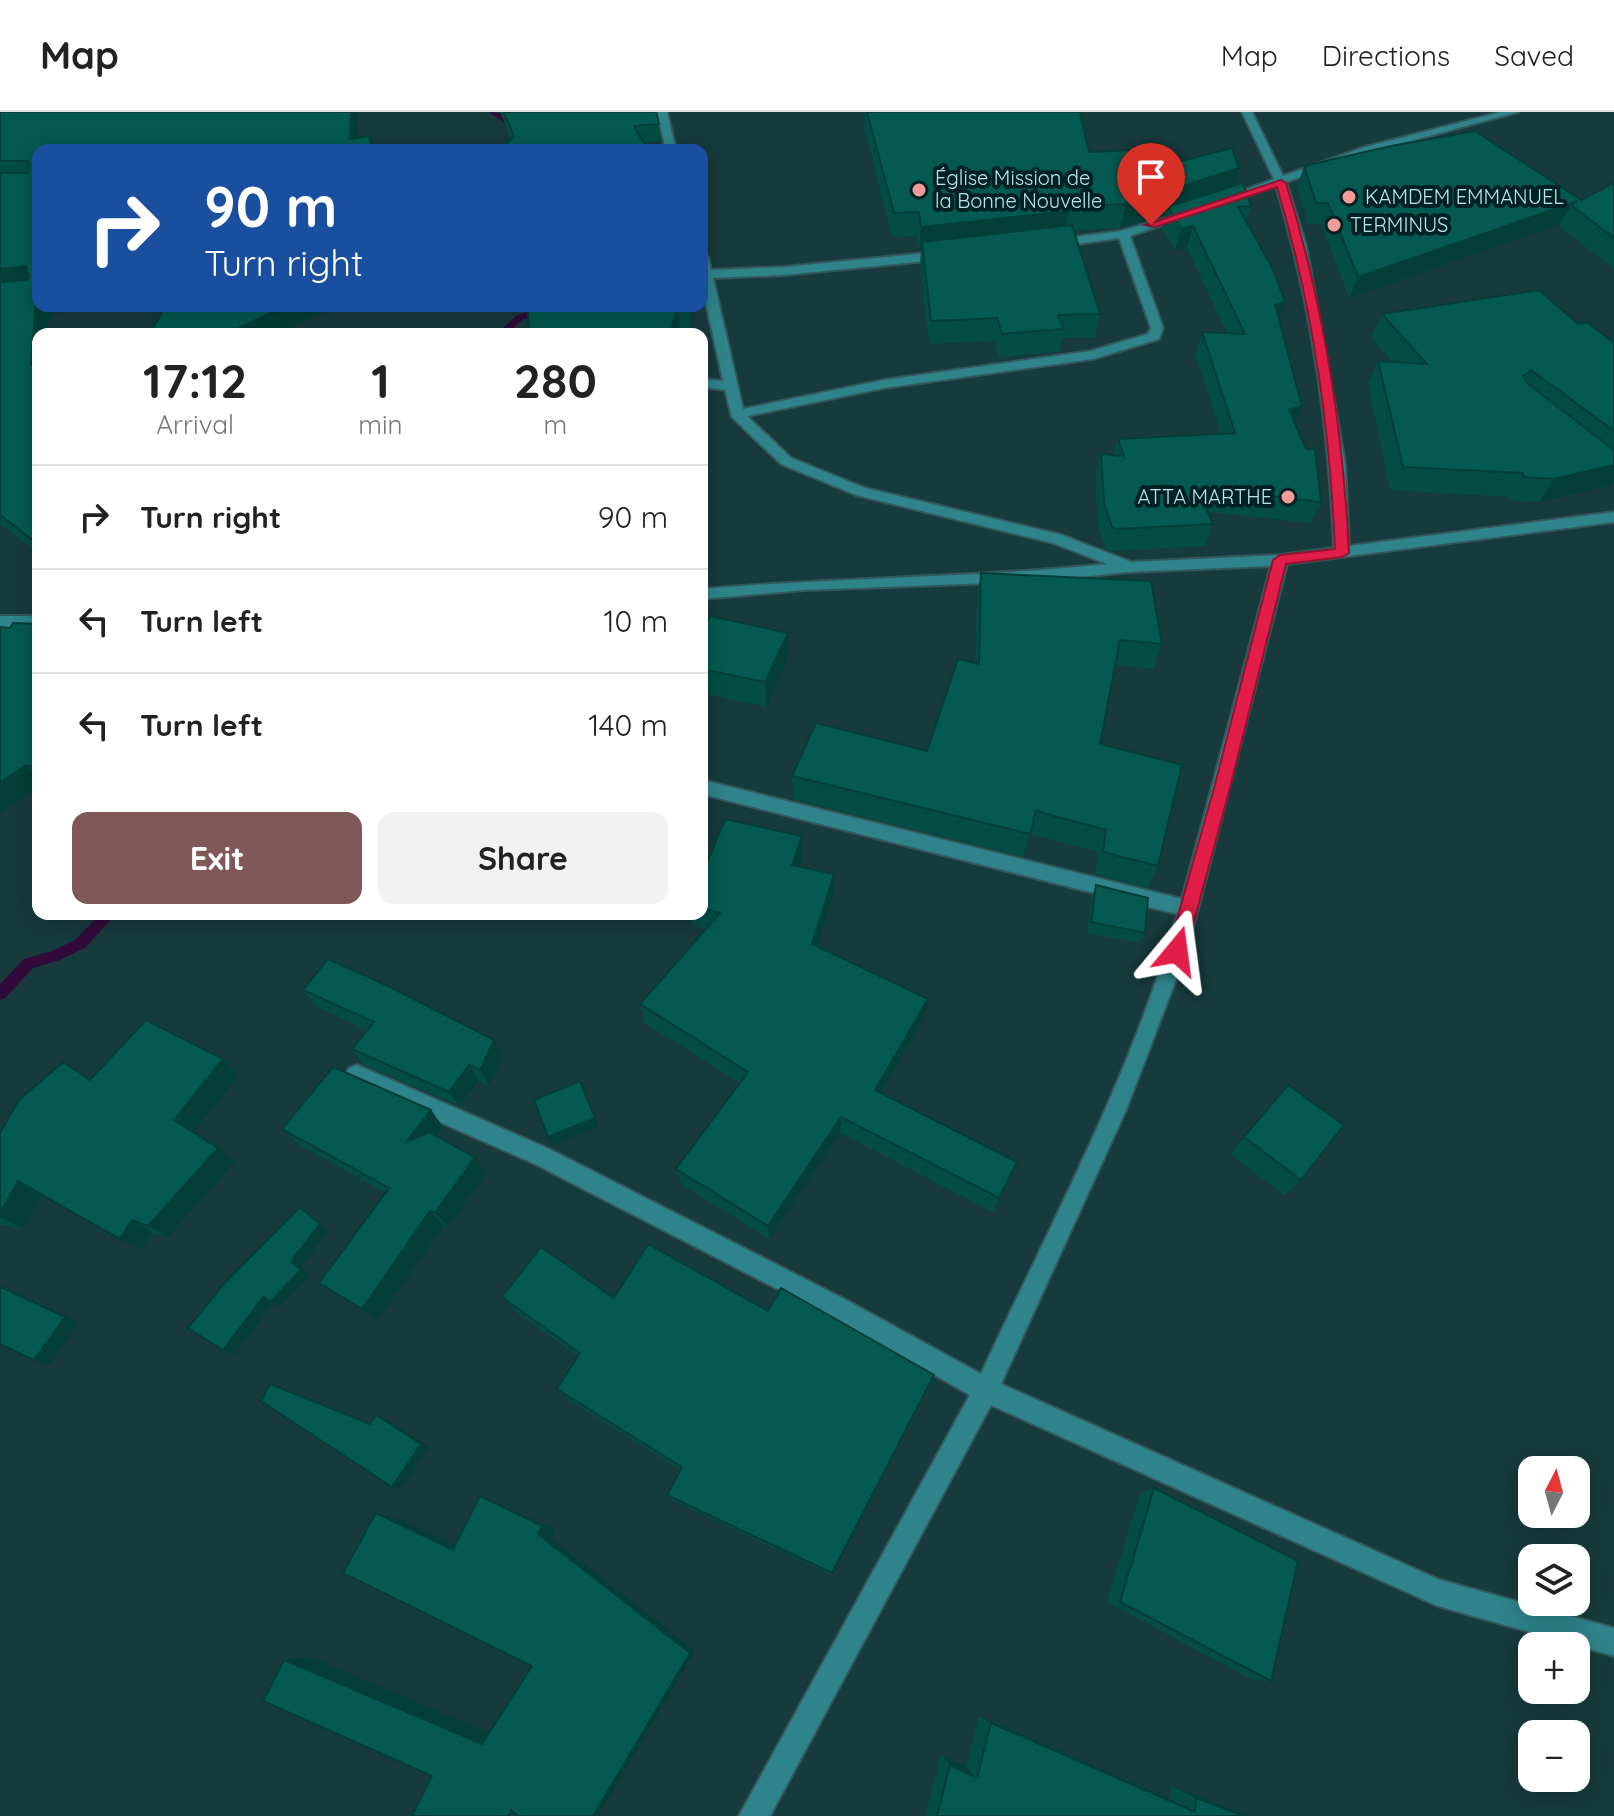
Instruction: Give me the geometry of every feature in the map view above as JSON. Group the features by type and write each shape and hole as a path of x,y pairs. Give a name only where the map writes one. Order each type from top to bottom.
{"street":[{"path":"662,112 670,144"},
{"path":"1247,112 1281,183 1300,245 1338,463 1342,553"},
{"path":"1033,246 1123,234 1281,183 1369,149 1513,112"},
{"path":"737,414 884,384 1093,355 1154,336 1157,328 1123,234"},
{"path":"957,254 784,271 708,274 737,414 786,461 861,492 1057,539 1128,567"},
{"path":"708,384 730,386"},
{"path":"708,593 805,585 1043,576 1128,567 1280,560 1614,517"},
{"path":"754,1816 986,1390 1115,1110 1177,951 1280,560"},
{"path":"0,622 32,622"},
{"path":"708,789 1188,909"},
{"path":"357,1075 541,1156 840,1309 986,1390 1438,1593 1614,1642"}],"building":[{"path":"0,112 351,112 350,139 369,136 371,144 32,144 32,312 35,312 31,365 32,539 0,515 0,282 26,280 29,277 26,266 0,269 0,173 27,173 30,164 27,161 0,161"},
{"path":"504,112 656,112 659,124 634,126 644,144 507,144 514,136"},
{"path":"867,112 1080,112 1089,152 1137,150 1154,168 1232,148 1239,168 1126,204 1068,207 1069,211 921,227 919,212 894,213"},
{"path":"1475,131 1581,200 1614,183 1614,238 1571,205 1578,201 1358,277 1328,203 1316,203 1304,166"},
{"path":"1243,183 1251,206 1238,207 1273,269 1285,302 1275,305 1302,406 1289,410 1306,449 1315,449 1321,502 1197,488 1213,524 1117,529 1112,527 1104,504 1101,454 1124,456 1118,439 1235,433 1202,332 1245,334 1193,226 1181,229 1168,207"},
{"path":"1072,225 1100,314 1058,315 1064,329 1002,334 997,318 931,321 922,242"},
{"path":"1539,290 1578,324 1587,322 1614,343 1614,431 1531,370 1523,376 1526,382 1614,450 1614,465 1554,479 1524,477 1523,473 1403,467 1378,361 1427,364 1382,314"},
{"path":"162,312 272,312 239,328 153,328"},
{"path":"528,312 677,312 670,328 529,328"},
{"path":"981,573 1151,581 1162,644 1120,640 1100,744 1182,765 1158,866 1103,852 1106,830 1036,811 1030,834 792,776 816,723 927,751 958,659 979,664"},
{"path":"710,616 788,633 765,682 708,670"},
{"path":"13,623 32,624 32,766 26,765 0,783 0,627 10,628"},
{"path":"725,819 802,836 792,865 834,874 812,944 928,999 875,1090 1017,1162 999,1198 841,1117 768,1226 676,1169 748,1072 640,1004 720,913 708,910 708,861"},
{"path":"1096,885 1148,898 1145,933 1091,922"},
{"path":"328,959 494,1040 480,1070 469,1065 449,1092 352,1049 374,1022 303,990"},
{"path":"146,1020 223,1059 174,1120 218,1148 148,1226 132,1220 120,1239 18,1181 0,1214 0,1133 19,1100 63,1062 90,1080"},
{"path":"333,1067 431,1110 406,1142 429,1132 475,1157 435,1213 430,1211 362,1309 319,1283 389,1188 282,1129"},
{"path":"580,1081 595,1118 548,1137 534,1100"},
{"path":"1288,1085 1344,1125 1301,1180 1244,1137"},
{"path":"300,1207 320,1224 291,1261 301,1270 270,1302 264,1296 223,1350 188,1328 223,1285"},
{"path":"648,1244 768,1311 781,1288 934,1375 832,1573 667,1495 682,1467 557,1389 580,1353 502,1297 541,1247 614,1298"},
{"path":"1,1287 65,1317 34,1360 0,1344"},
{"path":"270,1384 370,1424 376,1415 421,1444 392,1487 261,1401"},
{"path":"1154,1488 1298,1561 1271,1681 1120,1602"},
{"path":"480,1496 542,1526 538,1534 690,1653 593,1816 518,1816 511,1810 509,1816 412,1816 432,1776 263,1701 284,1660 482,1744 532,1666 343,1573 376,1513 453,1550"},
{"path":"991,1723 1195,1812 1196,1798 1243,1816 937,1816 950,1765 977,1778"}],"waterway":[{"path":"493,112 522,132 528,144"},
{"path":"508,328 519,318 535,312"},
{"path":"0,994 29,963 55,956 80,944 103,920"}],"place":[{"name":"Église Mission de la Bonne Nouvelle","path":"919,190"},
{"name":"KAMDEM EMMANUEL","path":"1349,197"},
{"name":"TERMINUS","path":"1334,225"},
{"name":"ATTA MARTHE","path":"1288,497"}],"route":[{"path":"1151,225 1281,183 1300,245 1338,463 1342,553 1280,560 1177,951"}]}
